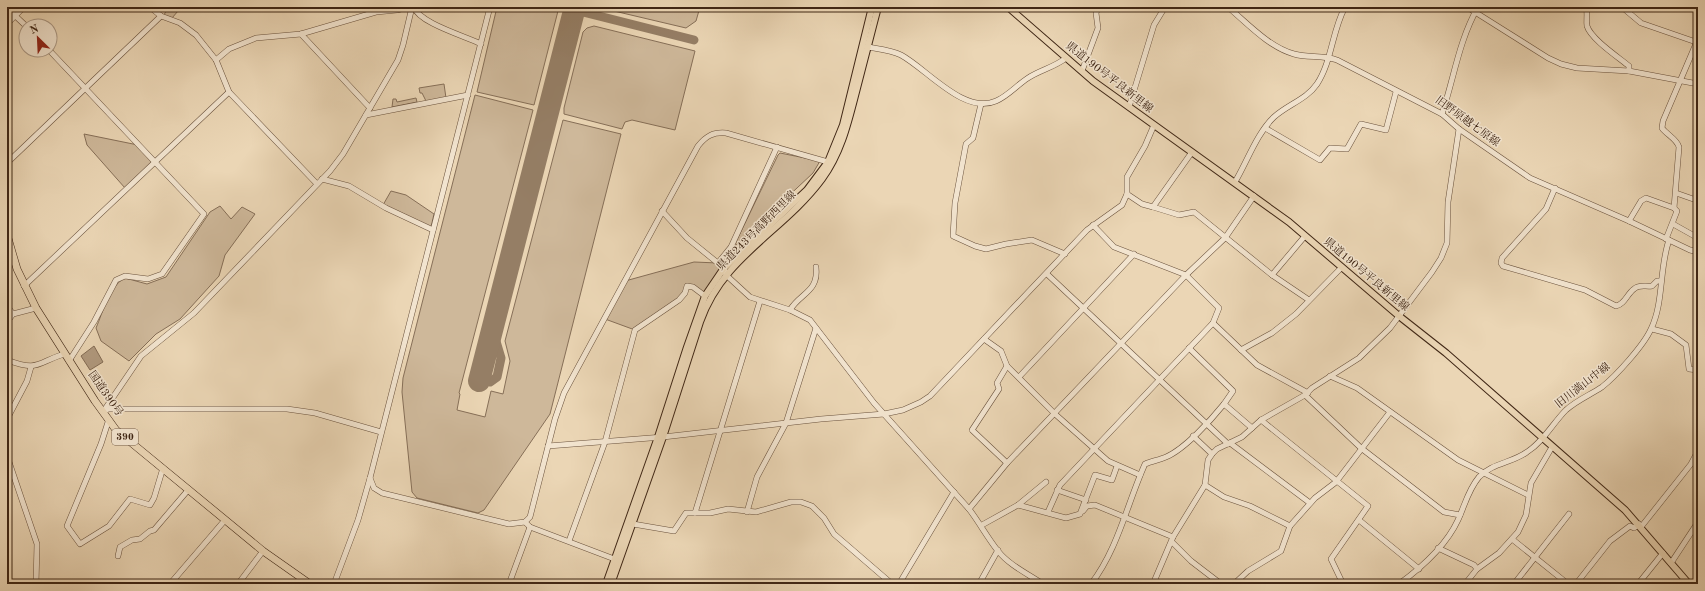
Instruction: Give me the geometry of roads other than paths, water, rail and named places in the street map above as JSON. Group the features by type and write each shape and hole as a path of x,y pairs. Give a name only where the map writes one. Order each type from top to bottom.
{"highway":[{"name":"国道390号","path":"7,235 24,286 36,308 102,412 116,430 301,582 310,584"}],"main road":[{"name":"県道243号高野西里線","path":"606,584 633,524 661,437 687,347 705,296 725,271 807,190 828,162 843,125 872,7"},
{"name":"県道243号高野西里線","path":"611,584 617,561 704,311 713,291 725,271 810,193 827,171 842,141 878,7"},
{"name":"県道190号平良新里線","path":"1008,7 1082,71 1129,107 1254,196 1305,236 1399,316 1446,353 1625,510 1689,584"}],"street":[{"path":"7,24 24,7"},
{"path":"150,7 161,16 180,23 188,29 216,60 229,92 317,184"},
{"path":"216,60 229,49 256,38 301,34 376,12 398,10 408,7"},
{"path":"413,7 415,11 428,22 481,44"},
{"path":"102,412 141,356 194,313 337,162 402,52 413,7"},
{"path":"334,584 358,520 370,478 490,7"},
{"path":"1082,71 1098,28 1096,12 1098,7"},
{"path":"1129,107 1154,25 1165,7"},
{"name":"旧野原越七原線","path":"1228,7 1269,42 1284,50 1295,54 1329,57 1396,92 1423,103 1442,114 1459,129 1530,178 1629,221 1667,240 1698,252"},
{"path":"1235,182 1262,129 1265,128 1274,117 1313,89 1322,74 1329,57 1339,20 1345,7"},
{"path":"1467,7 1476,10 1548,58 1561,64 1589,69 1629,71 1698,84"},
{"path":"1586,7 1588,12 1587,25 1590,31 1604,46 1629,66 1629,71"},
{"path":"1622,7 1640,23 1697,40 1663,121 1662,128 1666,134 1676,141 1679,146 1674,208 1677,211 1673,224 1698,238"},
{"path":"7,8 19,18"},
{"path":"1442,114 1451,86 1458,52 1476,10"},
{"path":"7,163 161,16"},
{"path":"301,34 370,108"},
{"path":"868,47 889,51 902,56 960,97 968,101 981,104 996,101 1030,77 1060,64 1066,58"},
{"path":"57,58 203,212 204,216 160,275 143,280 125,276 116,280 94,322 69,361"},
{"path":"24,286 229,92"},
{"path":"1265,128 1320,160 1330,148 1347,149 1361,124 1386,130 1396,92"},
{"path":"366,115 468,94"},
{"path":"981,104 973,138 966,144 955,203 953,236 975,246 986,249 1032,240 1065,254"},
{"path":"548,446 661,437 786,422 884,414 911,407 930,396 1093,225 1122,205 1127,194 1127,177 1145,146 1154,125"},
{"path":"1153,584 1173,539 1205,485 1207,464 1212,454 1217,449 1242,437 1262,420 1306,394 1330,376 1347,367 1359,358 1390,328 1435,267 1447,243 1448,202 1459,129"},
{"path":"370,478 374,488 382,493 510,524 525,522 530,517 548,446 564,393 662,211 698,146 706,136 716,133 726,133 828,162"},
{"path":"718,263 731,247 777,147"},
{"path":"1153,207 1192,152"},
{"path":"322,179 350,186 386,208 433,230"},
{"path":"1555,188 1546,209 1502,258 1501,263 1503,266 1585,290 1616,306 1622,304 1633,289 1640,286 1652,286 1661,281"},
{"path":"1676,193 1696,200"},
{"path":"1127,194 1142,204 1179,215 1194,212 1272,275 1309,300"},
{"path":"969,509 1007,463 1055,414 1120,343 1186,275 1225,238 1254,196"},
{"path":"1629,221 1641,201 1646,198 1674,208"},
{"path":"662,211 688,238 718,263 750,297 790,310 805,317 816,328 852,376 884,414 969,509 982,525 998,550 1012,564 1044,584"},
{"name":"旧川満山中線","path":"1398,584 1419,569 1450,534 1460,515 1471,488 1483,474 1492,467 1526,453 1542,438 1568,409 1602,387 1617,373 1652,329 1657,309 1667,240 1673,224"},
{"path":"1048,512 1057,490 1094,448 1213,323 1219,308 1186,275 1114,247 1093,225"},
{"path":"1272,275 1305,236"},
{"path":"1019,376 1084,309 1134,254"},
{"path":"790,310 815,284 817,274 816,267"},
{"path":"1242,350 1272,333 1309,300 1342,267"},
{"path":"1047,274 1206,424 1229,444 1310,503"},
{"path":"569,540 604,442 635,330 678,300 685,293 687,286 693,287 705,296"},
{"path":"695,513 760,301"},
{"path":"7,306 13,314"},
{"path":"8,320 13,314 36,308"},
{"path":"1213,323 1257,365 1306,394 1361,448 1444,512 1460,515"},
{"path":"747,512 757,476 786,422 816,328"},
{"path":"1652,329 1671,334 1686,345 1689,369 1698,370"},
{"path":"984,340 1001,351 1007,366 1019,376 1055,414 1108,461 1140,475"},
{"path":"1091,584 1104,564 1125,518 1145,464 1166,457 1193,436 1224,404 1233,391 1189,348"},
{"path":"7,360 31,367 64,354"},
{"path":"1007,366 997,383 999,389 972,430 1007,463"},
{"path":"7,419 27,382 31,367"},
{"path":"1330,376 1356,388 1458,460 1483,474 1528,495"},
{"path":"1224,404 1252,428"},
{"path":"102,412 108,409 287,408 315,413 381,432"},
{"path":"1234,584 1248,571 1280,551 1290,526 1310,503 1336,482 1390,412"},
{"path":"108,419 99,451 66,526 80,544 109,526 130,499 150,505 156,493 163,468"},
{"path":"1262,420 1336,482 1368,506 1331,559 1343,584"},
{"path":"1193,436 1212,454"},
{"path":"1466,584 1477,569 1499,553 1518,532 1526,515 1531,483 1552,447"},
{"path":"1576,584 1610,541 1630,526 1634,528 1640,526 1691,464 1698,451"},
{"path":"7,456 37,544 36,584"},
{"path":"1080,514 1095,475 1112,480 1117,466"},
{"path":"982,525 1018,505 1046,482"},
{"path":"1205,485 1224,497 1250,506 1290,526"},
{"path":"118,556 120,547 132,540 140,539 150,531 154,530 189,489"},
{"path":"1057,490 1086,500"},
{"path":"899,584 954,492"},
{"path":"633,524 674,531 686,514 710,513 728,509 756,512 791,502 801,502 812,506 824,518 834,534 892,584"},
{"path":"1018,505 1066,518 1080,514 1087,506 1095,506 1173,539 1191,561 1222,584"},
{"path":"1514,584 1536,558 1569,514"},
{"path":"170,584 225,520"},
{"path":"1359,520 1419,569"},
{"path":"525,522 530,527 569,540 617,561"},
{"path":"1671,563 1698,522"},
{"path":"509,584 530,527"},
{"path":"1512,539 1568,584"},
{"path":"1438,548 1470,563 1477,569"},
{"path":"979,584 998,550"},
{"path":"238,584 263,551"},
{"path":"1638,584 1663,553"},
{"path":"1409,584 1410,576"}]}
